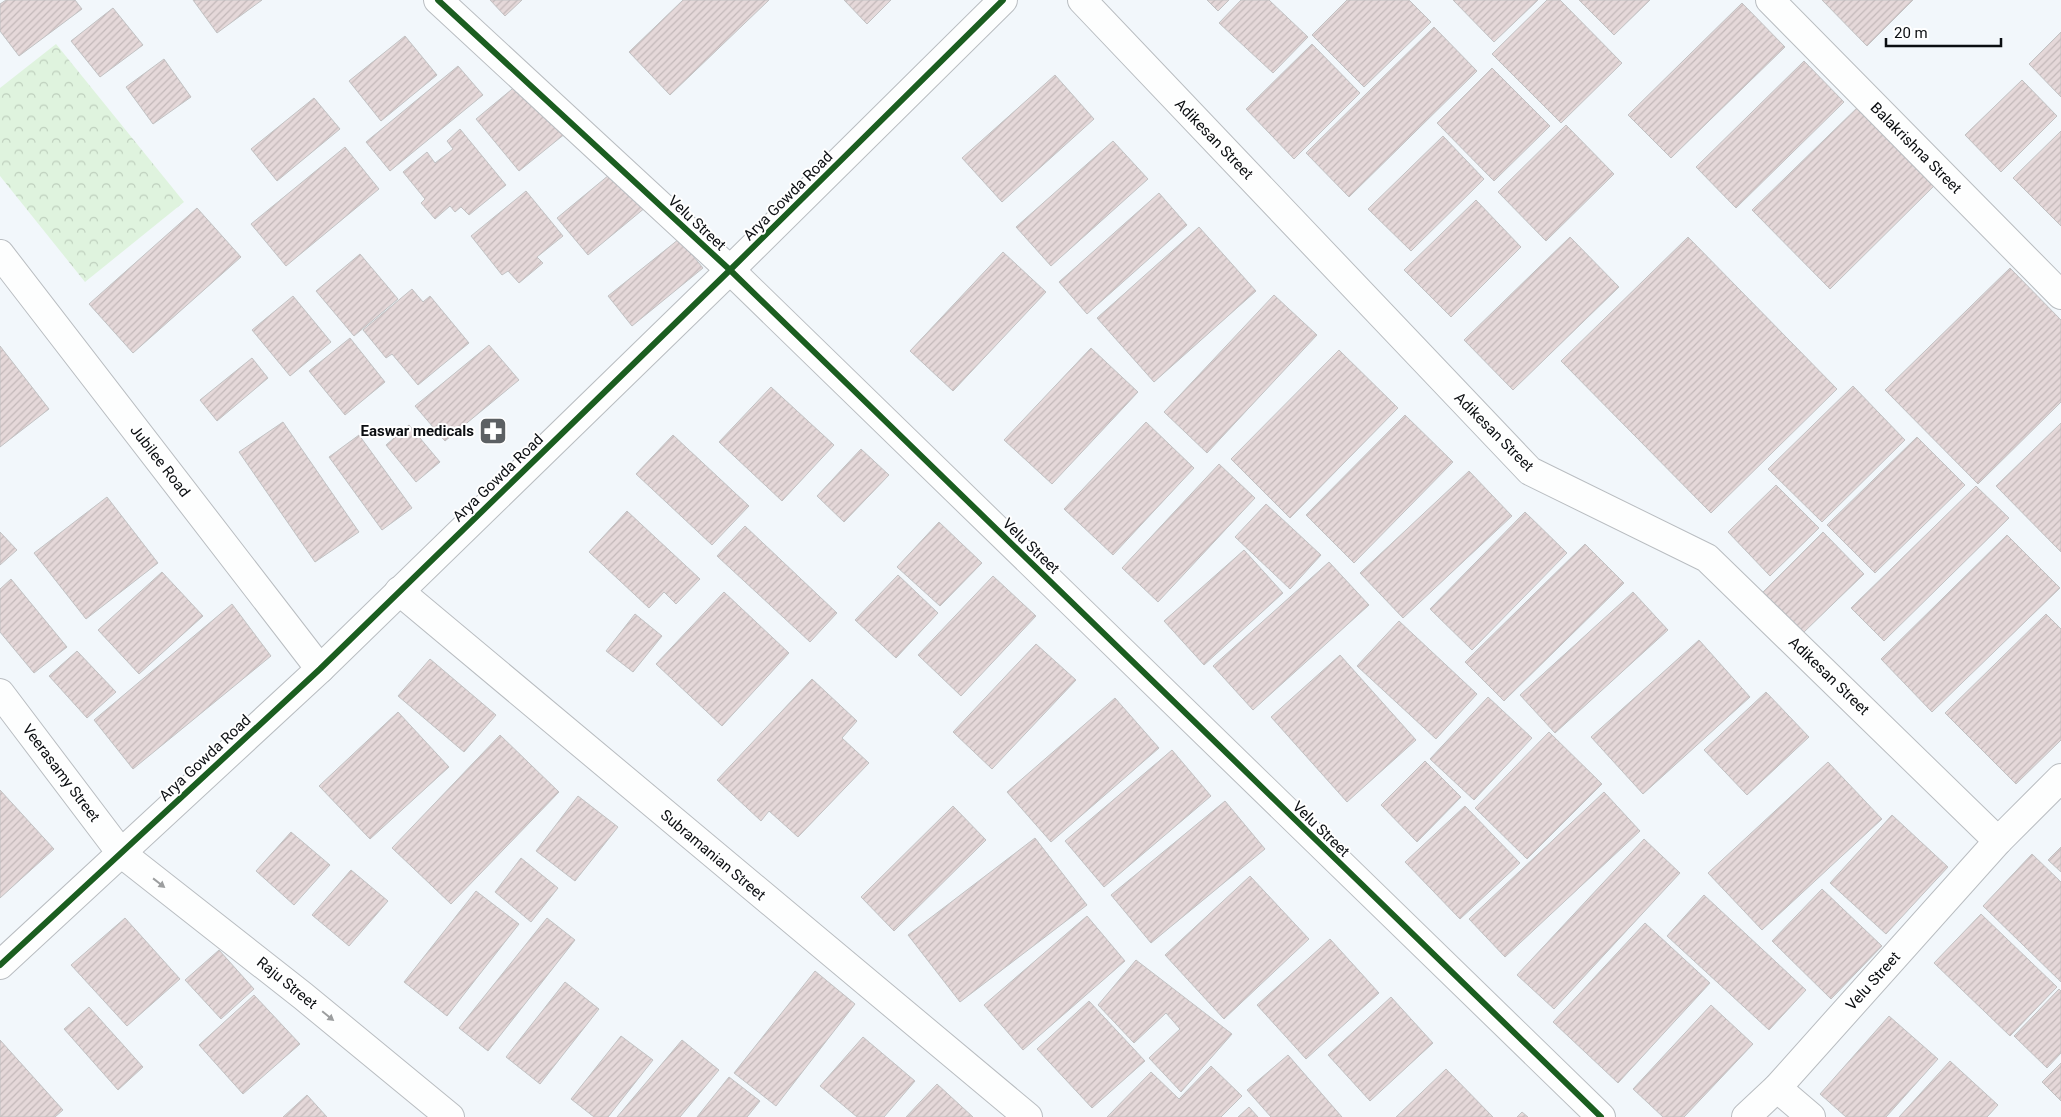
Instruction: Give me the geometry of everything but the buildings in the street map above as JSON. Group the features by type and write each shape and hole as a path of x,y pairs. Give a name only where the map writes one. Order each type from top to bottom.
{"street":[{"name":"Velu Street","path":"438,0 730,270 1601,1117"},
{"name":"Arya Gowda Road","path":"0,964 320,669 730,270 1003,0"},
{"name":"Adikesan Street","path":"1082,0 1530,471 1707,558 1998,841"},
{"name":"Balakrishna Street","path":"1770,0 2061,295"},
{"name":"Jubilee Road","path":"0,254 320,669"},
{"name":"Subramanian Street","path":"399,591 1028,1117"},
{"name":"Veerasamy Street","path":"0,693 121,853"},
{"name":"Velu Street","path":"1746,1117 1777,1088 1998,841 2061,778"},
{"name":"Raju Street","path":"121,853 303,996 450,1117"},
{"path":"1777,1088 1810,1117"}],"green space":[{"path":"56,44 184,202 85,282 0,176 0,88"}],"cycle path":[{"path":"438,0 730,270 1601,1117"},
{"path":"0,965 320,669 730,270 1003,0"}],"place":[{"name":"Easwar medicals","path":"493,431"}]}
